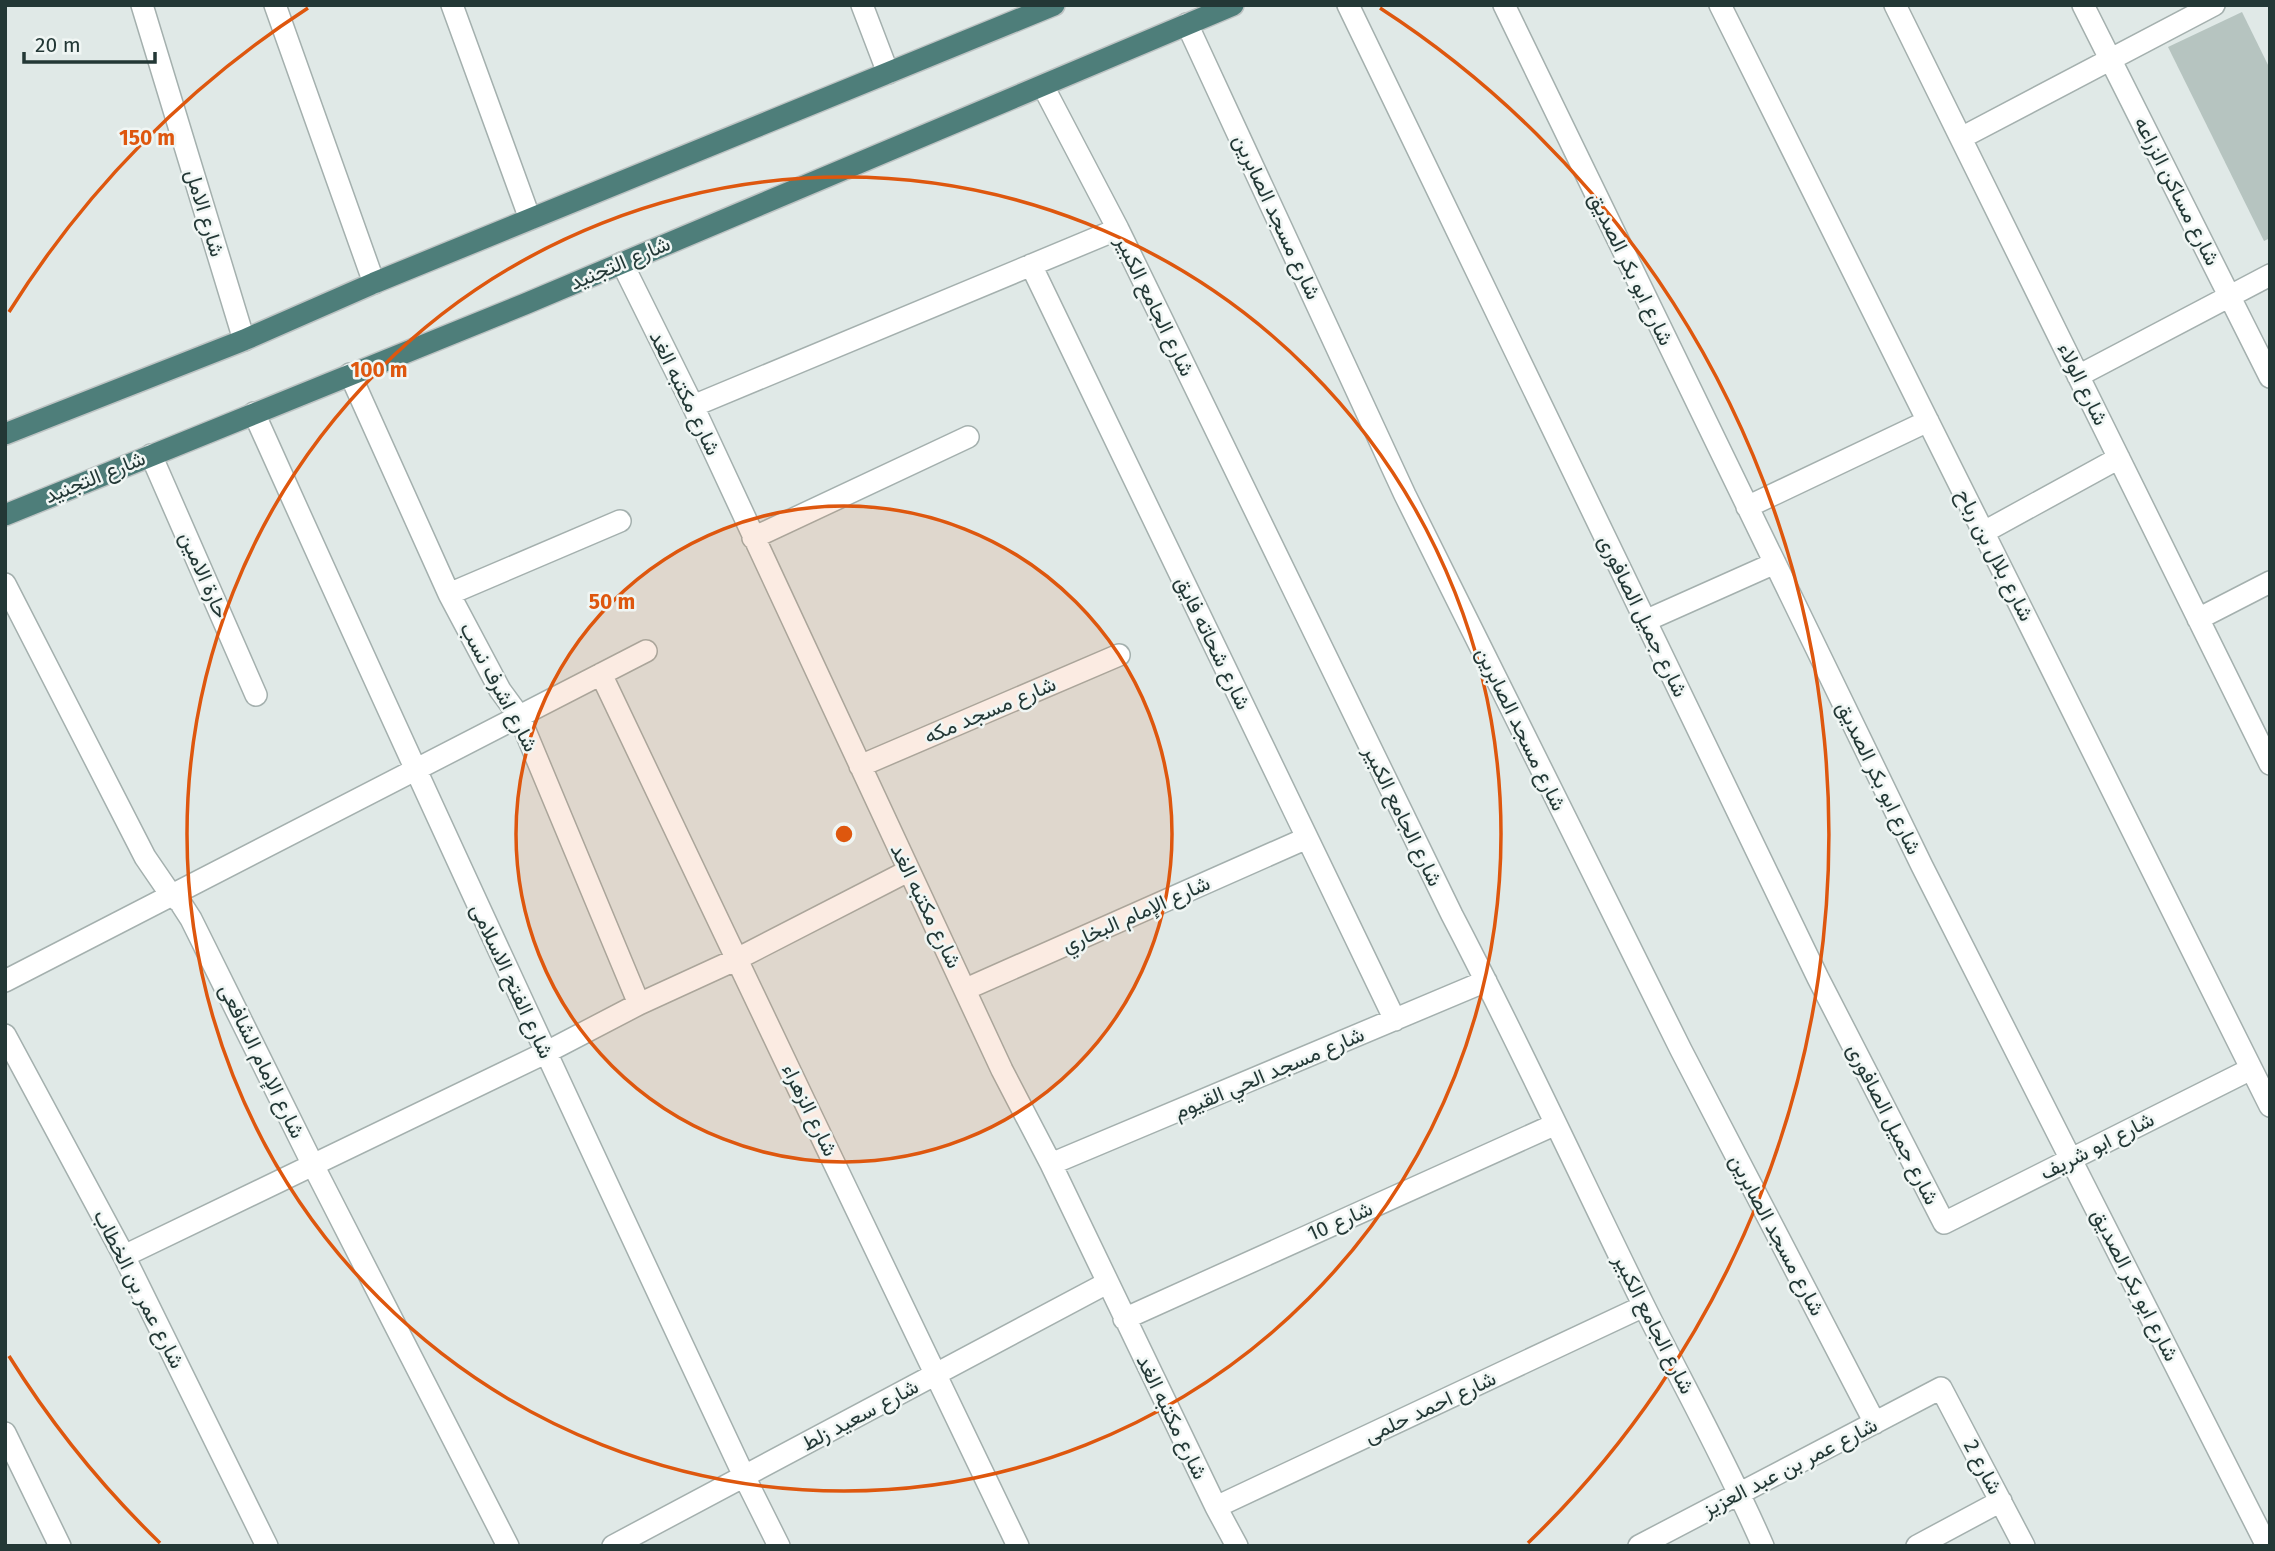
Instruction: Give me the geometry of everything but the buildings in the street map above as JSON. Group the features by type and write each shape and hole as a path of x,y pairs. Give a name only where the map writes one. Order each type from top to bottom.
{"highway":[{"path":"5,434 244,340 530,219 1054,5"},
{"name":"شارع التجنيد","path":"5,515 622,263 1233,5"}],"street":[{"name":"شارع الامل","path":"142,5 244,340"},
{"path":"275,5 374,284"},
{"path":"452,5 530,219"},
{"path":"862,5 888,73"},
{"name":"شارع جميل الصافورى","path":"1348,5 1818,978 1944,1223"},
{"name":"شارع ابو بكر الصديق","path":"1504,5 1922,866 2267,1546"},
{"name":"شارع بلال بن رباح","path":"1720,5 2251,1069 2268,1096"},
{"name":"شارع الولاء","path":"1895,5 2270,764"},
{"name":"شارع مساكن الزراعه","path":"2083,5 2270,377"},
{"path":"1961,138 2214,5"},
{"name":"شارع مسجد الصابرين","path":"1187,24 1405,495 1681,1050 1875,1423"},
{"name":"شارع الجامع الكبير","path":"1043,86 1118,229 1446,904 1644,1306 1740,1493 1763,1546"},
{"path":"692,405 1118,229"},
{"name":"شارع مكتبه الغد","path":"622,263 692,405 1002,1070 1051,1164 1124,1319 1237,1546"},
{"name":"شارع شحاته فايق","path":"1031,265 1395,1020"},
{"path":"2078,376 2270,275"},
{"name":"شارع اشرف نسب","path":"351,374 449,594 500,690 519,716 639,1004"},
{"name":"شارع الفتح الاسلامى","path":"254,413 545,1053 779,1546"},
{"path":"1747,507 1928,421"},
{"path":"753,538 968,437"},
{"name":"حارة الامين","path":"151,455 256,695"},
{"path":"1984,532 2119,458"},
{"path":"449,594 620,522"},
{"path":"1646,621 1775,563"},
{"path":"2198,619 2270,582"},
{"name":"شارع الإمام الشافعى","path":"5,584 145,857 191,919 313,1165 508,1546"},
{"path":"5,981 646,651"},
{"name":"شارع مسجد مكه","path":"860,766 1119,655"},
{"name":"شارع الزهراء","path":"601,674 735,960 792,1072 1018,1546"},
{"name":"شارع الإمام البخاري","path":"966,989 1307,838"},
{"path":"124,1256 545,1053 639,1004 735,960 908,871"},
{"name":"شارع مسجد الحي القيوم","path":"1051,1164 1486,981"},
{"name":"شارع عمر بن الخطاب","path":"5,1035 124,1256 267,1546"},
{"name":"شارع ابو شريف","path":"1944,1223 2251,1069"},
{"name":"شارع 10","path":"1124,1319 1556,1124"},
{"name":"شارع سعيد زلط","path":"613,1546 1107,1283"},
{"name":"شارع احمد حلمى","path":"1216,1507 1644,1306"},
{"name":"شارع عمر بن عبد العزيز","path":"1639,1546 1941,1388"},
{"name":"شارع 2","path":"1941,1388 2024,1546"},
{"path":"5,1433 60,1546"},
{"path":"1917,1546 2001,1501"}]}
